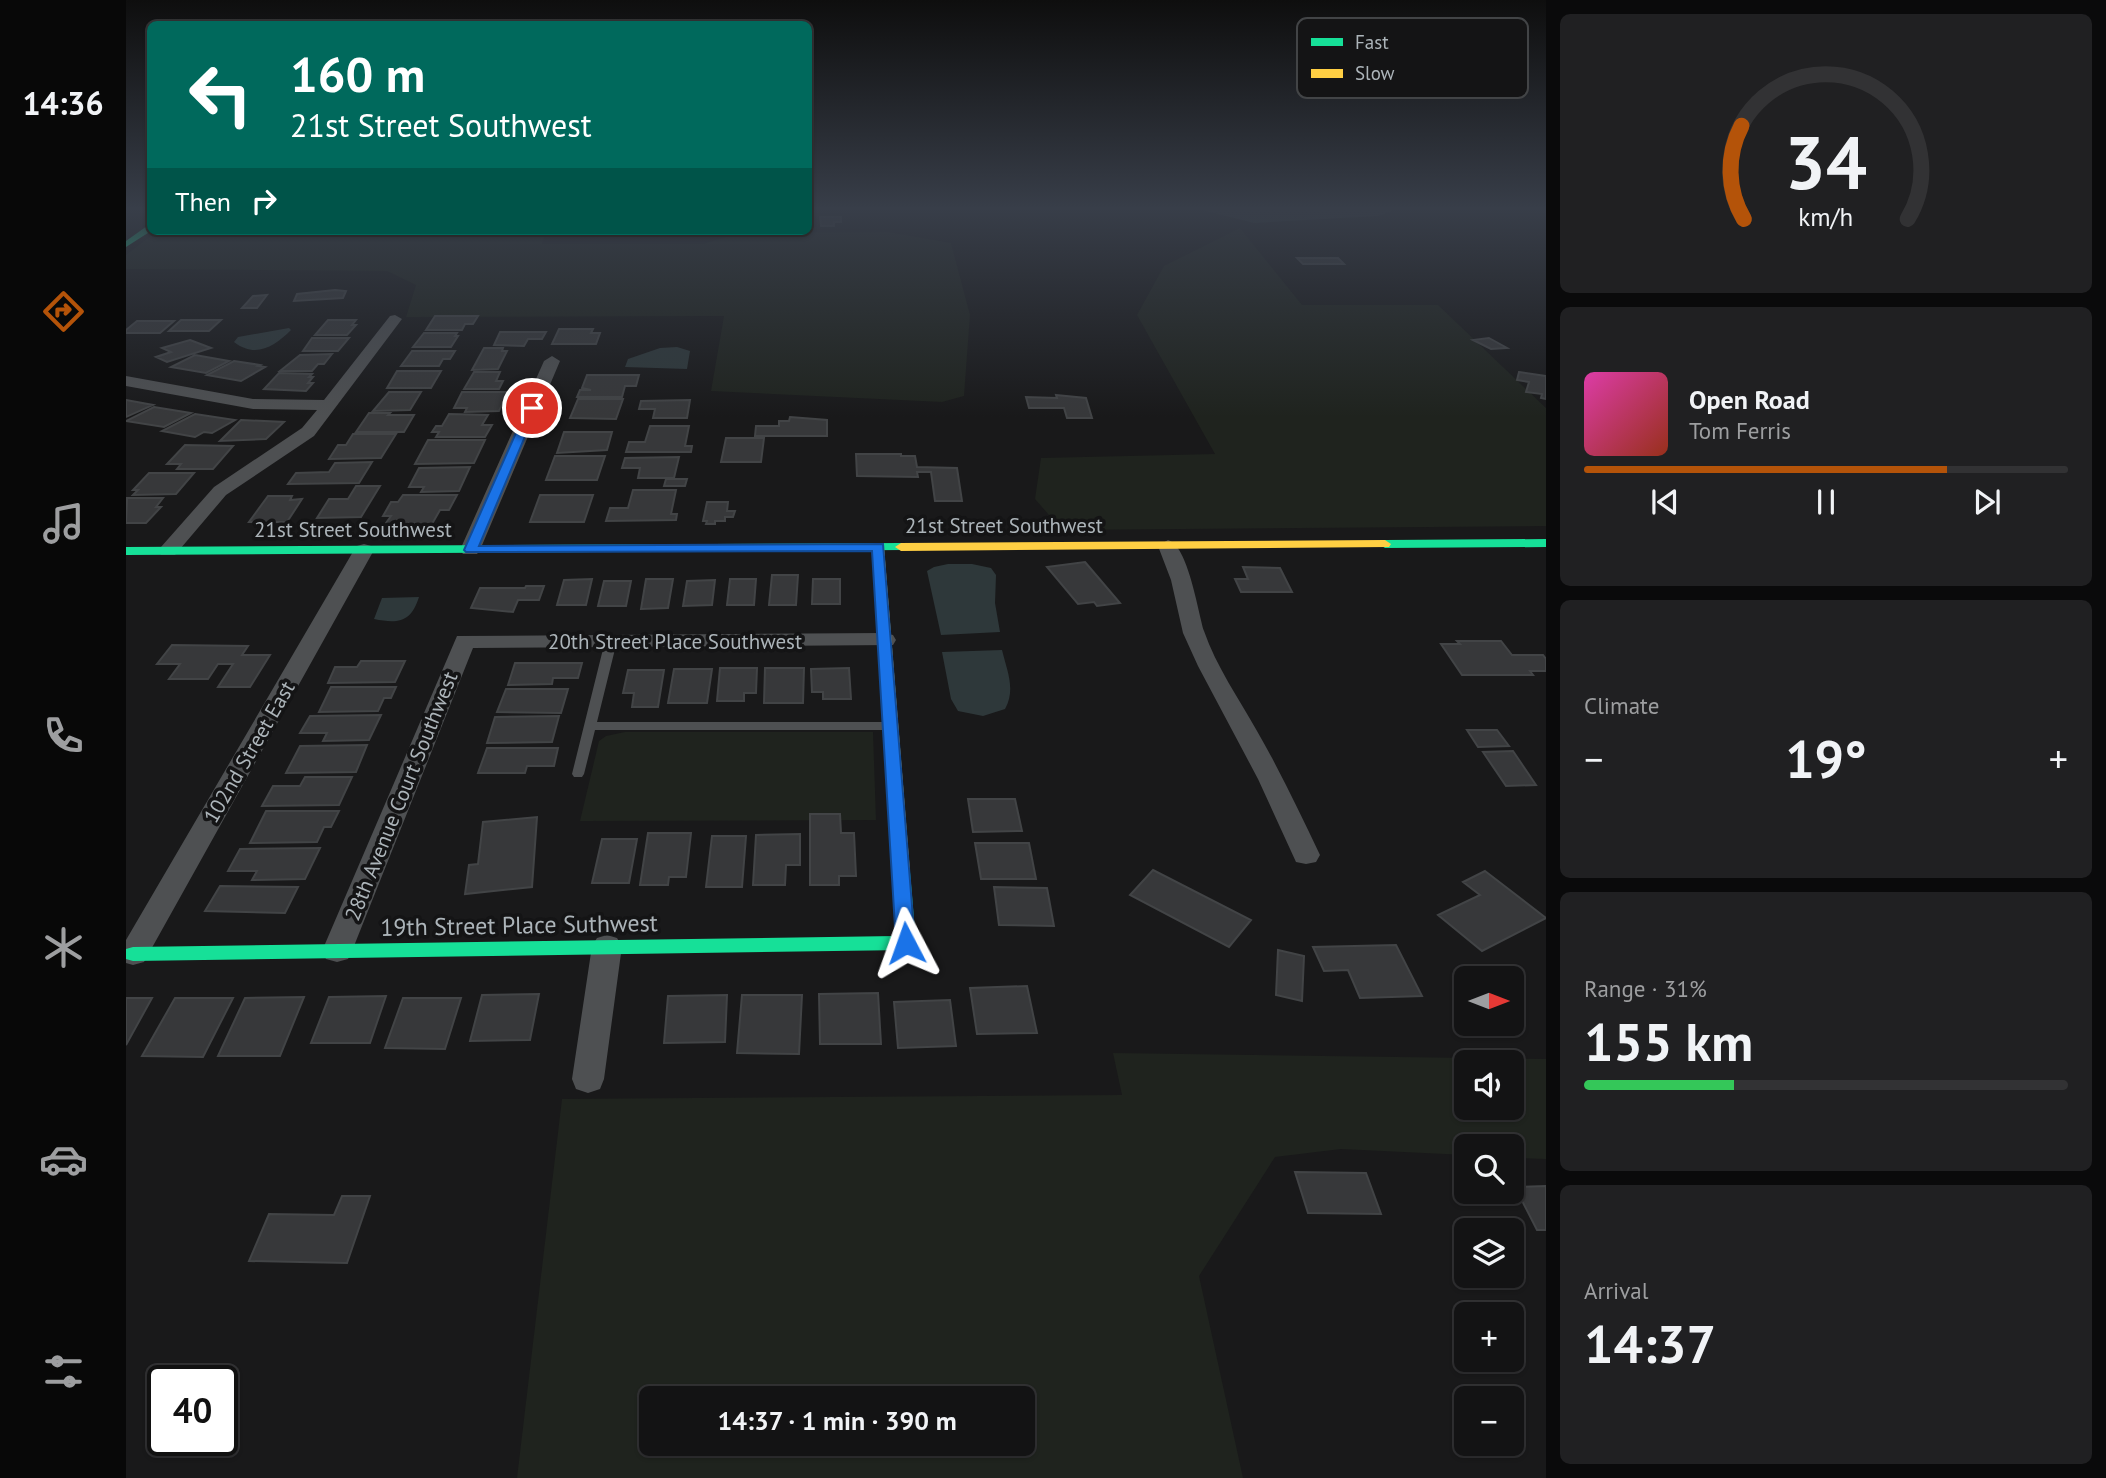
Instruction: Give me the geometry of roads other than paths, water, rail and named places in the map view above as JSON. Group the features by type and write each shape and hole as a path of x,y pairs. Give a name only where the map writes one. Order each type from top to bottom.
{"street":[{"path":"168,551 220,491 293,444 315,424 395,319"},
{"path":"471,550 552,361"},
{"path":"126,381 253,404 329,405"},
{"name":"21st Street Southwest","path":"126,551 1546,543"},
{"path":"1168,545 1181,580 1194,633 1232,711 1251,739 1306,855"},
{"path":"878,547 891,726"},
{"name":"102nd Street East","path":"134,954 364,550"},
{"name":"20th Street Place Southwest","path":"465,641 885,640"},
{"name":"28th Avenue Court Southwest","path":"337,951 465,641"},
{"name":"19th Street Place Suthwest","path":"134,954 906,943 891,726"},
{"path":"588,1079 607,946"}],"lane":[{"path":"578,774 611,641"},
{"path":"589,726 891,726"}]}
